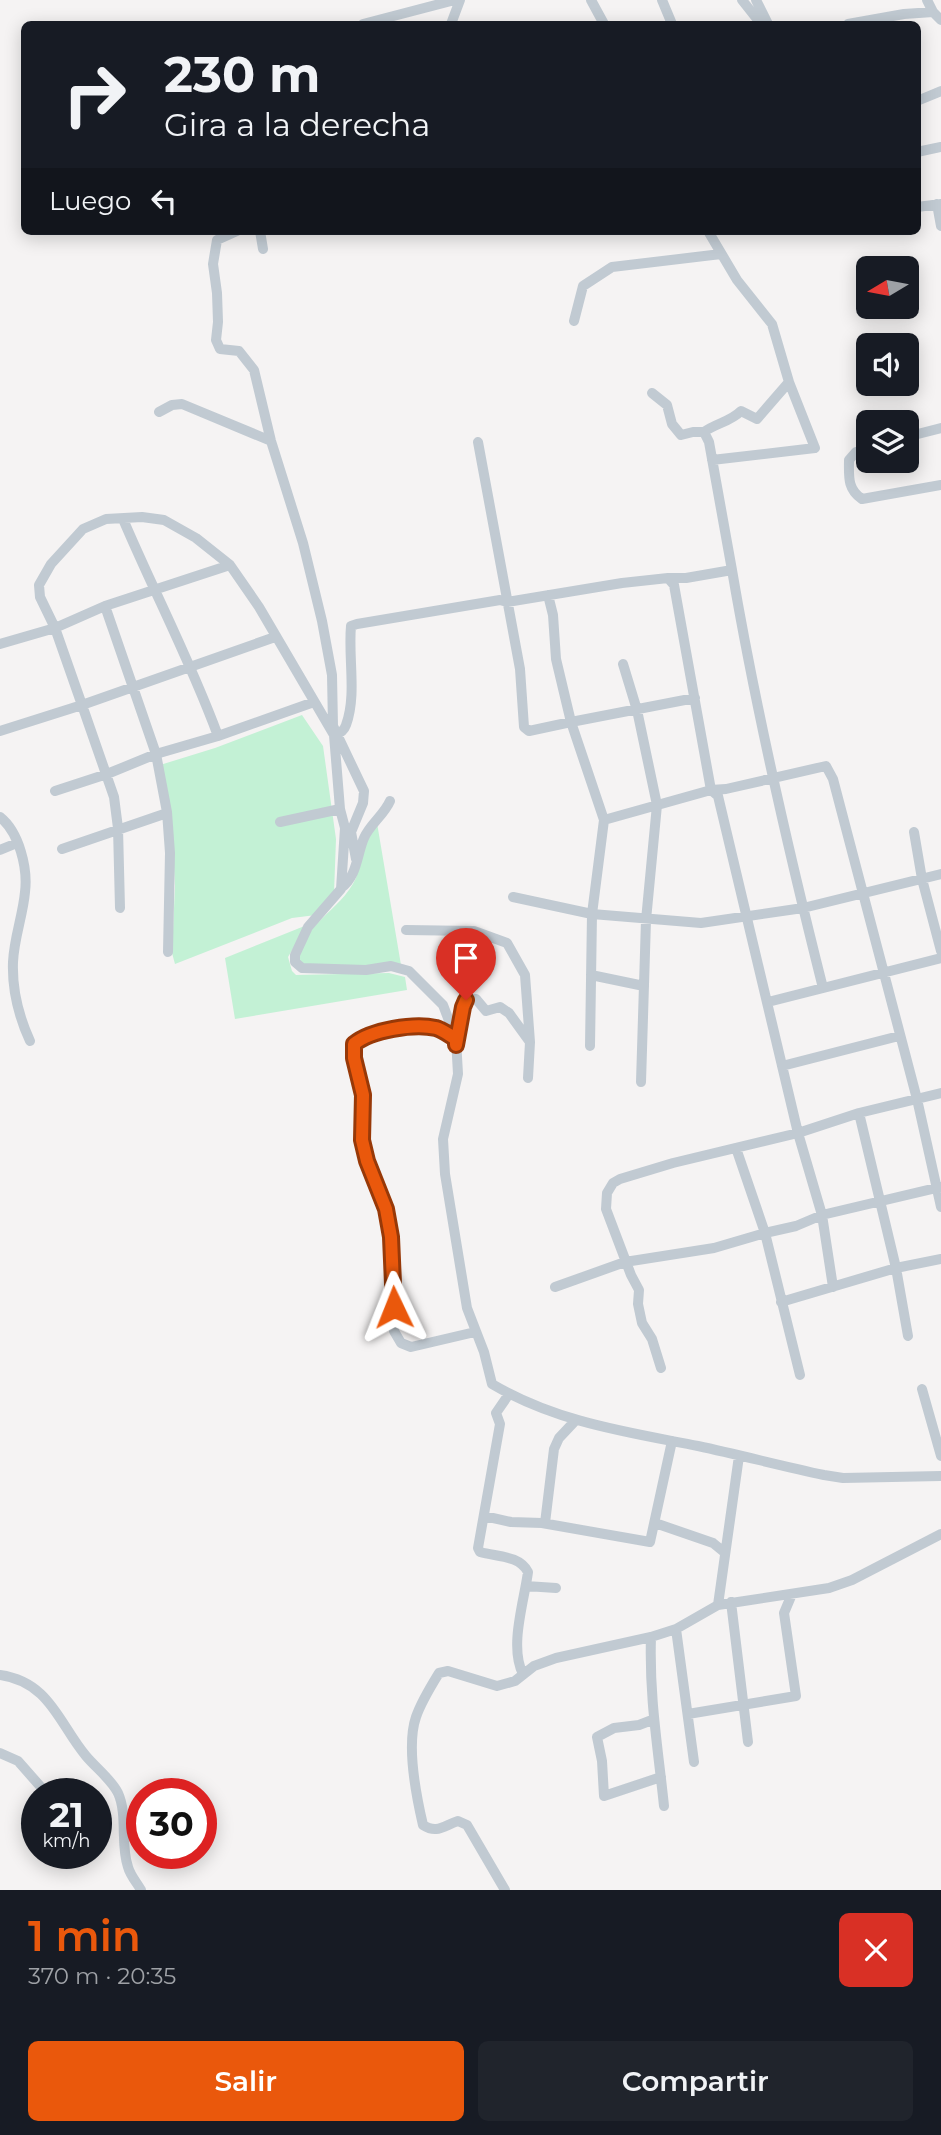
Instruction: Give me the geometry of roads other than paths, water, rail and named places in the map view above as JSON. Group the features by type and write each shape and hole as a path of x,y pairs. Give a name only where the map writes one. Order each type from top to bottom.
{"street":[{"path":"375,21 457,0 453,21"},
{"path":"591,0 602,21"},
{"path":"662,0 671,21"},
{"path":"741,0 758,21"},
{"path":"756,0 766,21"},
{"path":"927,0 941,20"},
{"path":"863,21 904,13 933,12"},
{"path":"921,99 941,91"},
{"path":"921,151 941,147"},
{"path":"921,206 939,204 941,226"},
{"path":"228,235 216,240 212,264 218,303 216,340 220,349 239,351 254,370 271,441 303,543 323,621 332,675 333,726 364,791 363,803 351,832 356,859"},
{"path":"261,235 263,249"},
{"path":"710,235 737,280 772,324 789,382 815,448 712,460"},
{"path":"574,321 583,286 612,267 721,254"},
{"path":"652,393 667,405 671,424 681,435 704,432 714,424 732,419 741,411 757,419 789,382"},
{"path":"159,412 172,405 183,404 271,441"},
{"path":"919,434 941,428"},
{"path":"704,432 709,442 771,777 822,988"},
{"path":"478,442 520,669 524,727 529,731 695,698"},
{"path":"856,452 849,460 849,486 862,499 941,485"},
{"path":"120,908 118,828 114,797 55,628 40,597 39,585 51,564 83,529 106,519 142,517 164,520 196,538 229,565 275,637 336,734 340,809 345,828 341,889"},
{"path":"123,519 153,591 192,668 218,736"},
{"path":"0,644 55,628 105,606 229,565"},
{"path":"336,734 345,728 351,693 351,626 425,611 732,570"},
{"path":"668,578 674,585 711,790 718,796 782,1066 822,1215 833,1287"},
{"path":"548,596 553,615 556,659 571,722 604,820 592,914 590,1046"},
{"path":"105,606 156,754 167,813 170,853 168,952"},
{"path":"0,731 192,668 275,637"},
{"path":"623,664 657,805 646,920 641,1082"},
{"path":"55,791 156,754 218,736 314,702"},
{"path":"604,820 711,790 826,766 833,779 864,894 939,1187 941,1207"},
{"path":"390,801 364,836 352,875 308,927 295,955 298,966 366,970 391,966 409,971 443,1005 456,1042"},
{"path":"280,822 340,809"},
{"path":"62,849 167,813"},
{"path":"0,817 17,843 24,870 25,891 13,961 24,1028 30,1041"},
{"path":"914,832 922,879 941,951"},
{"path":"0,850 17,843"},
{"path":"513,897 592,914 701,923 803,908 941,874"},
{"path":"406,930 474,930 507,943 525,975 530,1042 528,1078"},
{"path":"768,1002 941,958"},
{"path":"591,975 644,986"},
{"path":"530,1042 509,1013 500,1007 486,1011 476,999 466,1000 456,1042 458,1074 443,1139 445,1174 467,1308 484,1352 492,1384 509,1394 575,1420 614,1431 843,1478 941,1476"},
{"path":"456,1042 438,1029 417,1026 364,1035 354,1044 354,1058 363,1095 362,1140 367,1161 386,1209 391,1237 394,1331 401,1343 411,1347 475,1332"},
{"path":"782,1066 899,1036"},
{"path":"661,1368 652,1339 642,1323 638,1304 639,1290 625,1262 606,1209 607,1193 612,1184 620,1179 673,1163 941,1093"},
{"path":"859,1113 896,1268 908,1336"},
{"path":"736,1148 765,1233 800,1376"},
{"path":"555,1287 625,1262 694,1253 796,1226 822,1215 939,1187"},
{"path":"781,1302 896,1268 941,1259"},
{"path":"922,1390 941,1456"},
{"path":"509,1394 496,1413 500,1424 478,1548 480,1552 516,1560 524,1564 528,1572 516,1646 518,1664 523,1674"},
{"path":"545,1523 554,1450 559,1438 575,1420"},
{"path":"484,1516 511,1522 545,1523 650,1542 672,1441"},
{"path":"718,1605 739,1456"},
{"path":"655,1523 713,1543 724,1552"},
{"path":"505,1890 467,1825 458,1821 437,1831 423,1825 418,1803 412,1738 416,1715 439,1673 448,1671 466,1675 497,1686 514,1681 534,1666 556,1658 676,1629 718,1605 829,1588 852,1580 941,1534"},
{"path":"526,1586 556,1588"},
{"path":"688,1714 796,1696 784,1613 792,1594"},
{"path":"731,1602 748,1742"},
{"path":"676,1629 694,1762"},
{"path":"651,1637 652,1720 664,1806"},
{"path":"0,1675 28,1685 45,1697 73,1739 118,1793 127,1867 141,1890"},
{"path":"652,1720 639,1725 614,1728 597,1737 604,1796 661,1777"},
{"path":"0,1753 18,1761 33,1778"}]}
